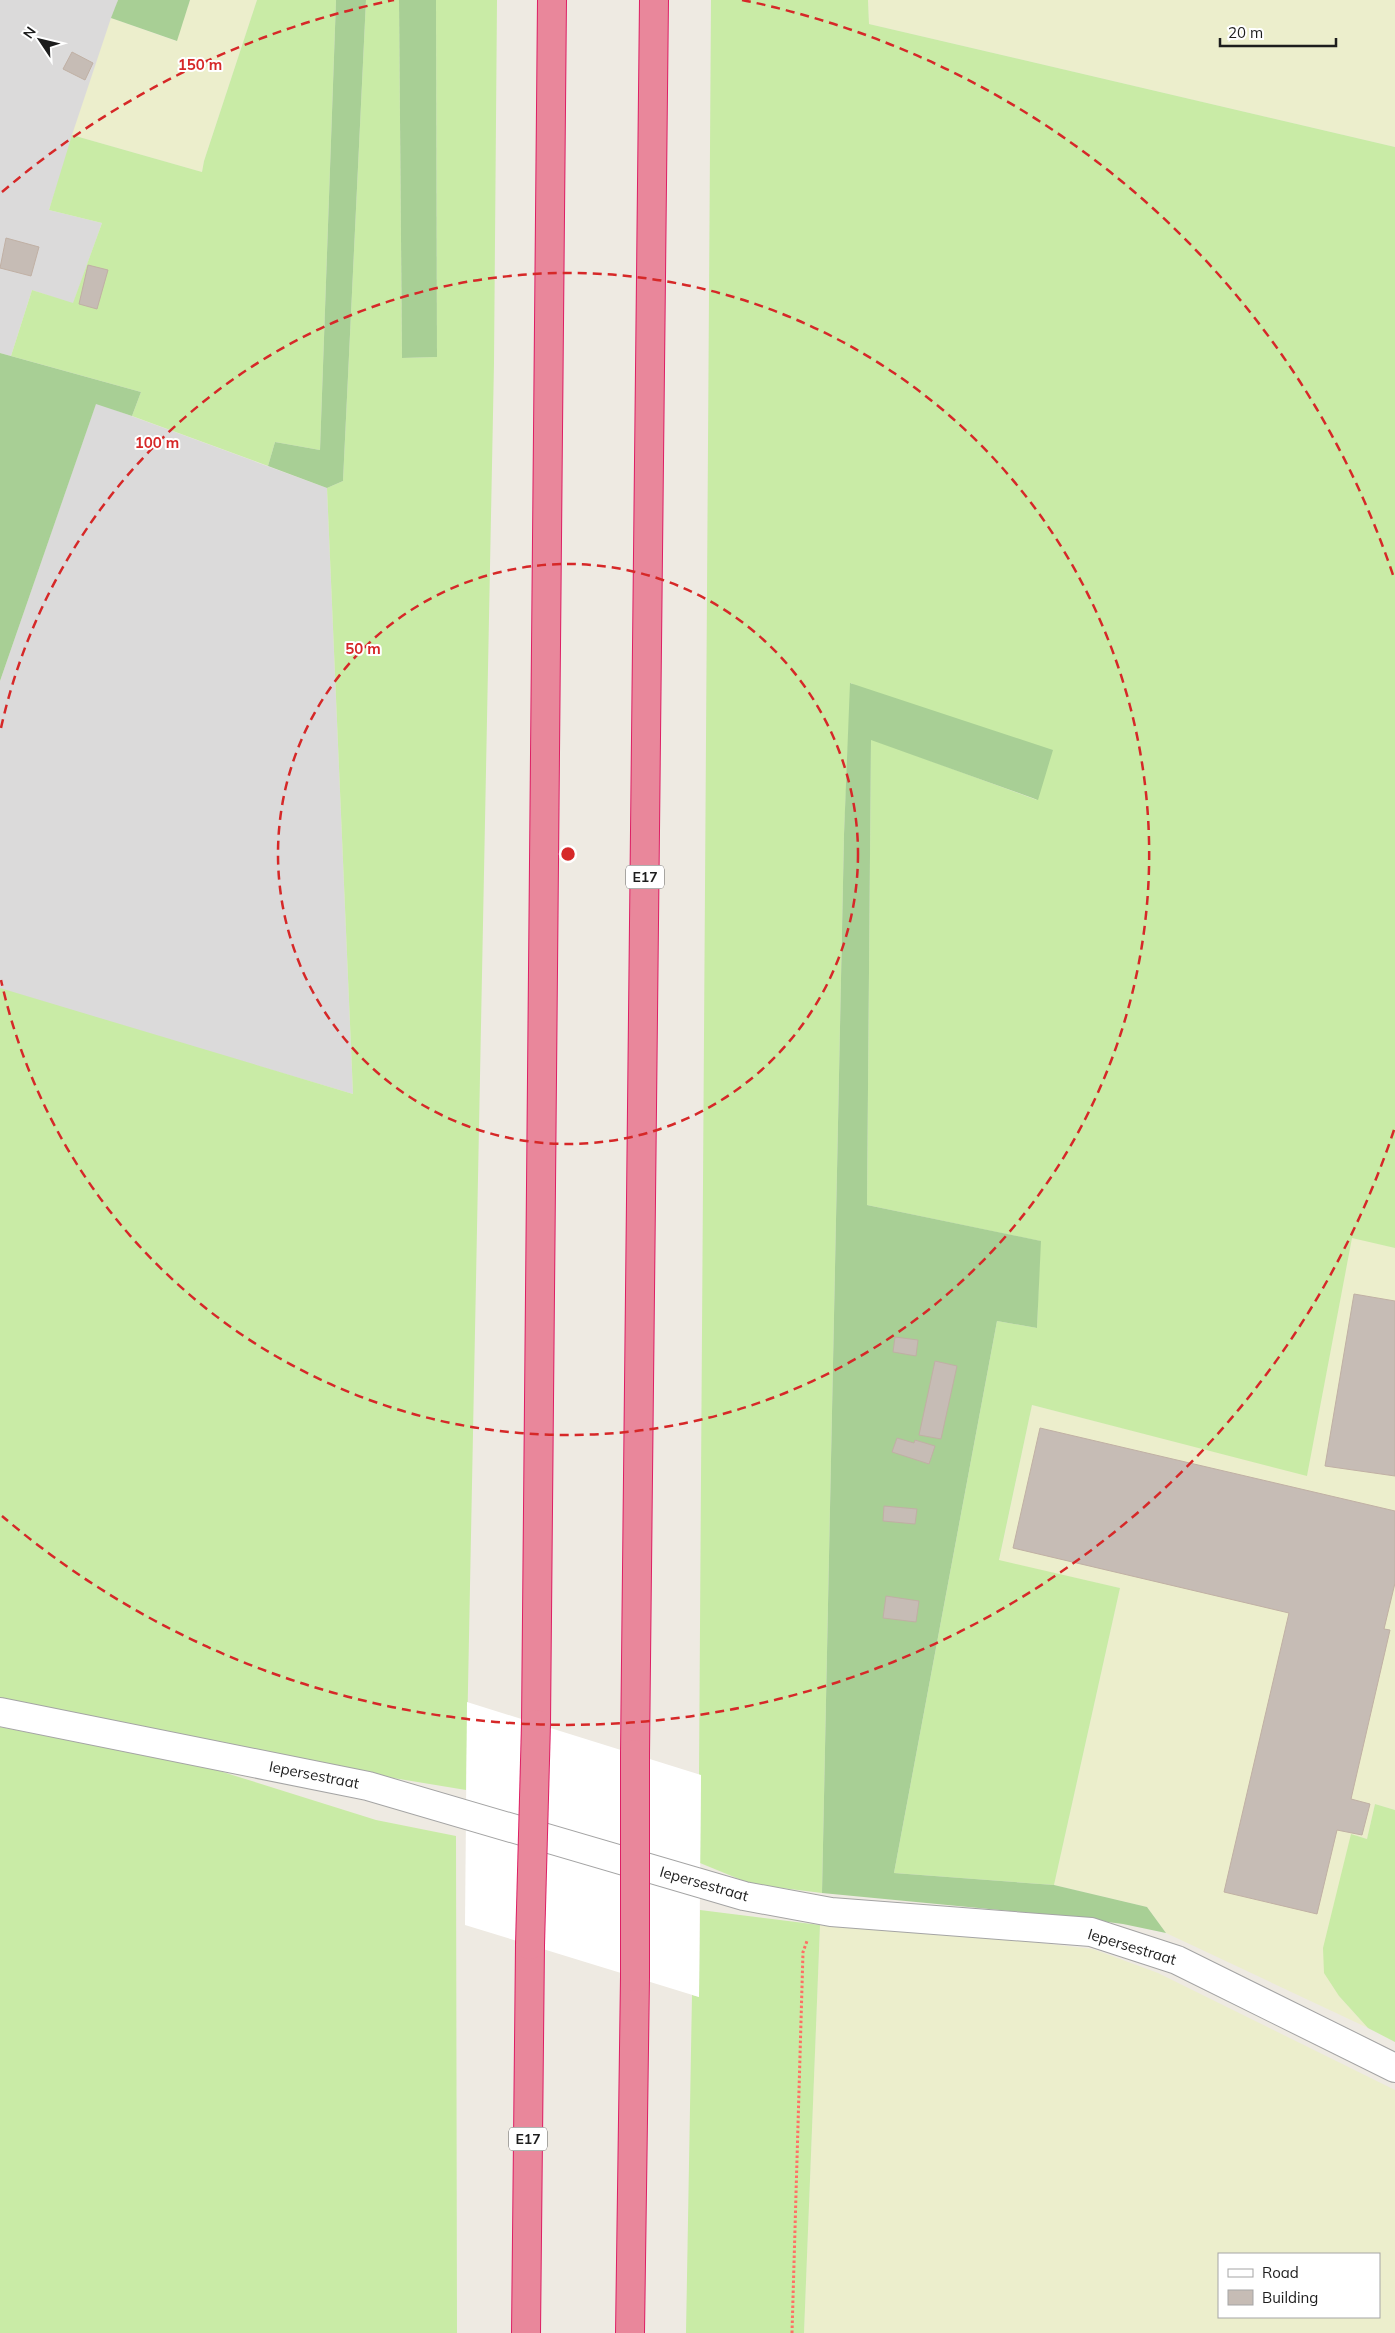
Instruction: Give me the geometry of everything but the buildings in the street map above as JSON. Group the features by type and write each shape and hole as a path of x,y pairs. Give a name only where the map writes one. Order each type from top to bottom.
{"highway":[{"name":"E17","path":"526,2333 530,1945 536,1724 552,0"},
{"name":"E17","path":"630,2333 654,0"}],"street":[{"name":"Iepersestraat","path":"0,1712 368,1786 744,1896 831,1912 1091,1932 1178,1960 1395,2068"}],"path":[{"path":"792,2333 803,1952 810,1935 831,1912"}],"shaded area":[{"path":"0,0 118,0 49,210 102,223 73,304 32,290 11,356 0,353"},
{"path":"96,403 327,488 353,1094 0,990 0,681"}],"green space":[{"path":"118,0 190,0 177,41 111,18"},
{"path":"190,0 257,0 202,172 72,135 111,18 176,41"},
{"path":"257,0 336,0 320,450 275,442 268,466 132,416 141,392 11,356 32,290 73,303 102,223 49,210 72,135 202,172"},
{"path":"336,0 366,0 343,481 327,488 268,466 275,442 320,450"},
{"path":"366,0 399,0 402,358 437,357 436,0 497,0 494,363 466,1790 375,1775 0,1701 0,988 353,1094 327,488 343,481"},
{"path":"399,0 436,0 437,357 402,358"},
{"path":"711,0 868,0 869,24 1395,147 1395,1248 1352,1238 1307,1476 1032,1405 999,1560 1120,1588 1054,1885 894,1873 997,1321 1037,1328 1040,1241 867,1205 871,739 1037,800 851,683 844,834 822,1893 751,1884 700,1863 701,1775 699,1775"},
{"path":"868,0 1395,0 1395,147 869,24"},
{"path":"0,353 141,392 132,416 96,404 0,681"},
{"path":"850,683 1053,750 1038,800 871,740 867,1205 1041,1241 1037,1328 997,1321 894,1873 1054,1885 1147,1907 1166,1933 1123,1924 1062,1916 822,1893 844,834"},
{"path":"1352,1237 1395,1248 1395,1810 1375,1804 1367,1839 1351,1834 1339,1996 1368,2028 1166,1933 1147,1907 1054,1885 1120,1588 999,1561 1032,1405 1307,1475"},
{"path":"0,1727 207,1767 376,1820 456,1836 457,2333 0,2333"},
{"path":"1375,1804 1395,1810 1395,2042 1368,2028 1339,1996 1324,1973 1323,1948 1351,1834 1367,1839"},
{"path":"700,1910 820,1925 804,2333 686,2333 692,1995 699,1997"},
{"path":"820,1925 988,1937 1093,1949 1158,1973 1395,2090 1395,2333 804,2333"}],"pier":[{"path":"467,1702 701,1775 699,1997 465,1925"}]}
